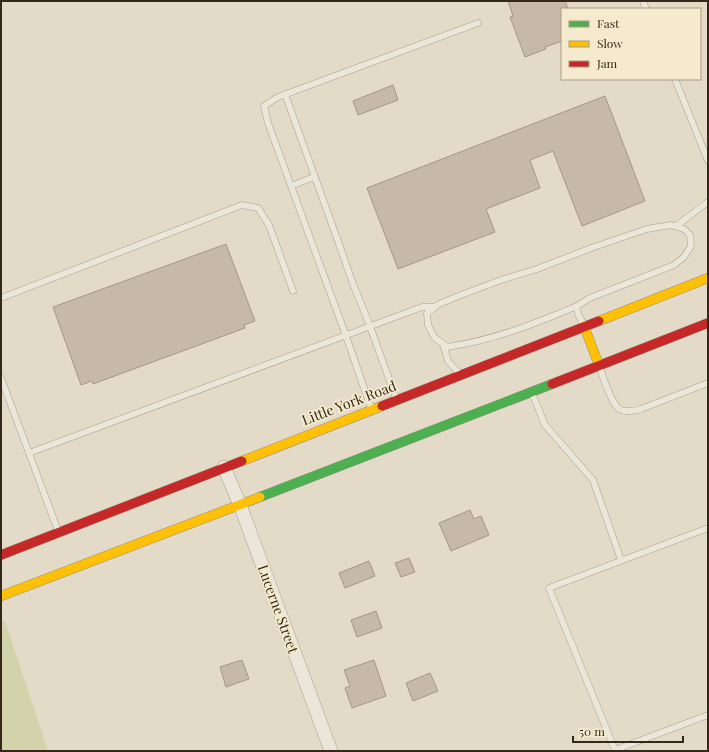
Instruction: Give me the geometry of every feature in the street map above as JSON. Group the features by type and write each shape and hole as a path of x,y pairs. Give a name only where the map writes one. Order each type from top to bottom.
{"main road":[{"name":"Little York Road","path":"1,555 708,278"},
{"path":"1,596 708,324"},
{"path":"584,326 599,366"}],"street":[{"name":"Lucerne Street","path":"224,467 240,505 331,751"}],"lane":[{"path":"371,409 346,336 268,123 264,106 285,94 478,23"},
{"path":"674,80 708,161"},
{"path":"285,94 396,400"},
{"path":"291,186 314,177"},
{"path":"676,226 708,202"},
{"path":"1,298 242,204 258,208 269,225 292,291"},
{"path":"671,225 684,229 690,235 691,246 684,257 674,265 596,296 577,306 504,334 466,344 447,347 434,336 428,325 427,312 439,304 594,247 647,229 671,225"},
{"path":"577,306 578,314 584,326"},
{"path":"29,453 422,307 435,307"},
{"path":"443,343 448,361 460,374"},
{"path":"599,366 615,405 620,410 626,411 641,409 708,383"},
{"path":"1,378 58,532"},
{"path":"532,392 545,425 593,480 621,560"},
{"path":"708,528 549,588 616,750 708,715"}],"green space":[{"path":"5,621 48,751 1,751 1,622"}],"building":[{"path":"508,1 565,1 568,8 561,8 561,41 525,57 510,17 513,16"},
{"path":"393,85 398,100 358,115 353,101"},
{"path":"605,96 645,201 582,226 553,151 530,160 540,188 486,209 495,232 398,269 367,188"},
{"path":"226,244 255,321 244,325 245,328 93,384 92,381 81,385 53,307"},
{"path":"470,510 474,519 481,516 489,535 451,551 439,523"},
{"path":"409,558 415,572 401,577 395,563"},
{"path":"369,561 375,576 345,588 339,573"},
{"path":"376,611 382,628 357,637 351,620"},
{"path":"242,660 249,679 226,687 220,667"},
{"path":"374,660 386,696 352,708 345,688 350,686 344,670"},
{"path":"430,673 438,691 413,701 406,683"}],"traffic: fast":[{"path":"260,497 552,384"}],"traffic: slow":[{"path":"599,321 708,278"},
{"path":"584,326 599,365"},
{"path":"242,461 382,406"},
{"path":"1,596 260,497"}],"traffic: jam":[{"path":"382,406 599,321"},
{"path":"552,384 708,323"},
{"path":"1,555 242,461"}]}
